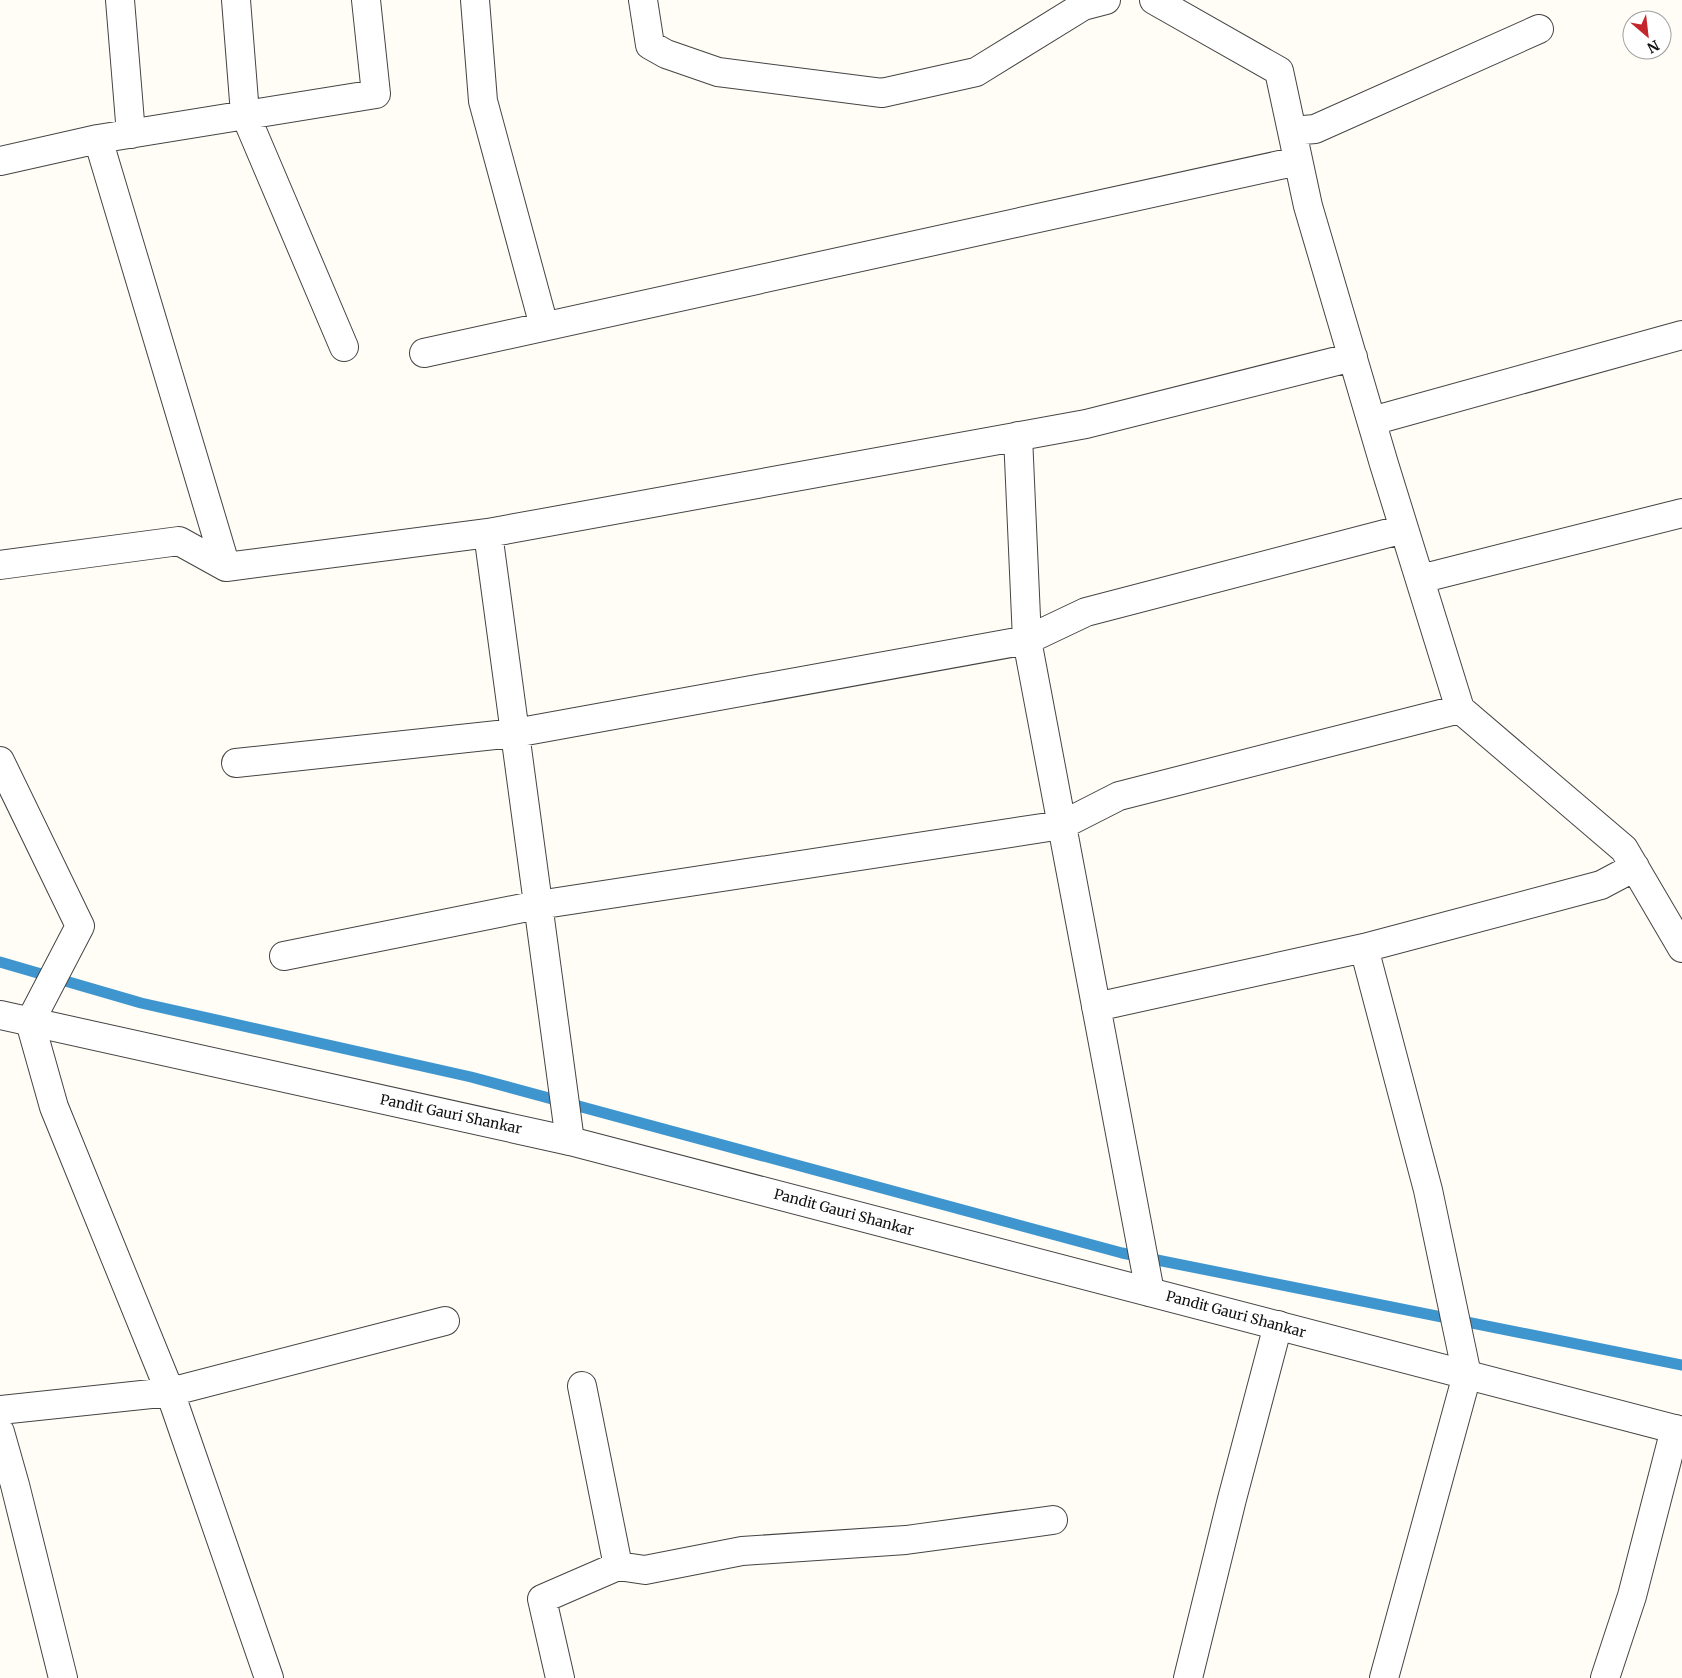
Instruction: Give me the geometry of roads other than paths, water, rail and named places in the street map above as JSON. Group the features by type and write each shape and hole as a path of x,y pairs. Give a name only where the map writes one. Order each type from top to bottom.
{"street":[{"path":"120,0 131,134"},
{"path":"236,0 246,114 344,347"},
{"path":"0,161 98,139 376,94 366,0"},
{"path":"475,0 483,101 544,326"},
{"path":"643,0 650,45 666,54 718,72 882,94 976,72 1090,2"},
{"path":"1154,0 1279,71 1308,206 1404,529 1460,709 1624,848 1682,948"},
{"path":"1292,131 1315,129 1539,29"},
{"path":"98,139 226,567"},
{"path":"424,353 1298,160"},
{"path":"1372,421 1682,336"},
{"path":"0,565 179,541 226,567 488,534 1086,424 1353,357"},
{"path":"1018,436 1027,640 1150,1292"},
{"path":"1420,579 1682,513"},
{"path":"236,763 515,733 1027,640 1086,612 1404,529"},
{"path":"488,534 570,1141"},
{"path":"284,956 538,904 1062,825 1119,796 1460,709"},
{"path":"0,761 80,926 30,1022 54,1107 170,1392 269,1678"},
{"path":"1096,1007 1364,948 1601,885 1635,867"},
{"path":"1364,948 1428,1190 1467,1375 1384,1678"},
{"name":"Pandit Gauri Shankar","path":"0,1015 570,1141 1678,1430"},
{"path":"0,1410 170,1392 445,1321"},
{"path":"1188,1678 1232,1499 1278,1325"},
{"path":"582,1386 618,1566"},
{"path":"1605,1678 1632,1596 1678,1430"},
{"path":"0,1432 16,1486 63,1678"},
{"path":"560,1678 542,1599 618,1566 645,1570 742,1551 906,1540 1053,1520"}],"waterway":[{"path":"0,962 141,1003 471,1077 1122,1253 1682,1365"}]}
